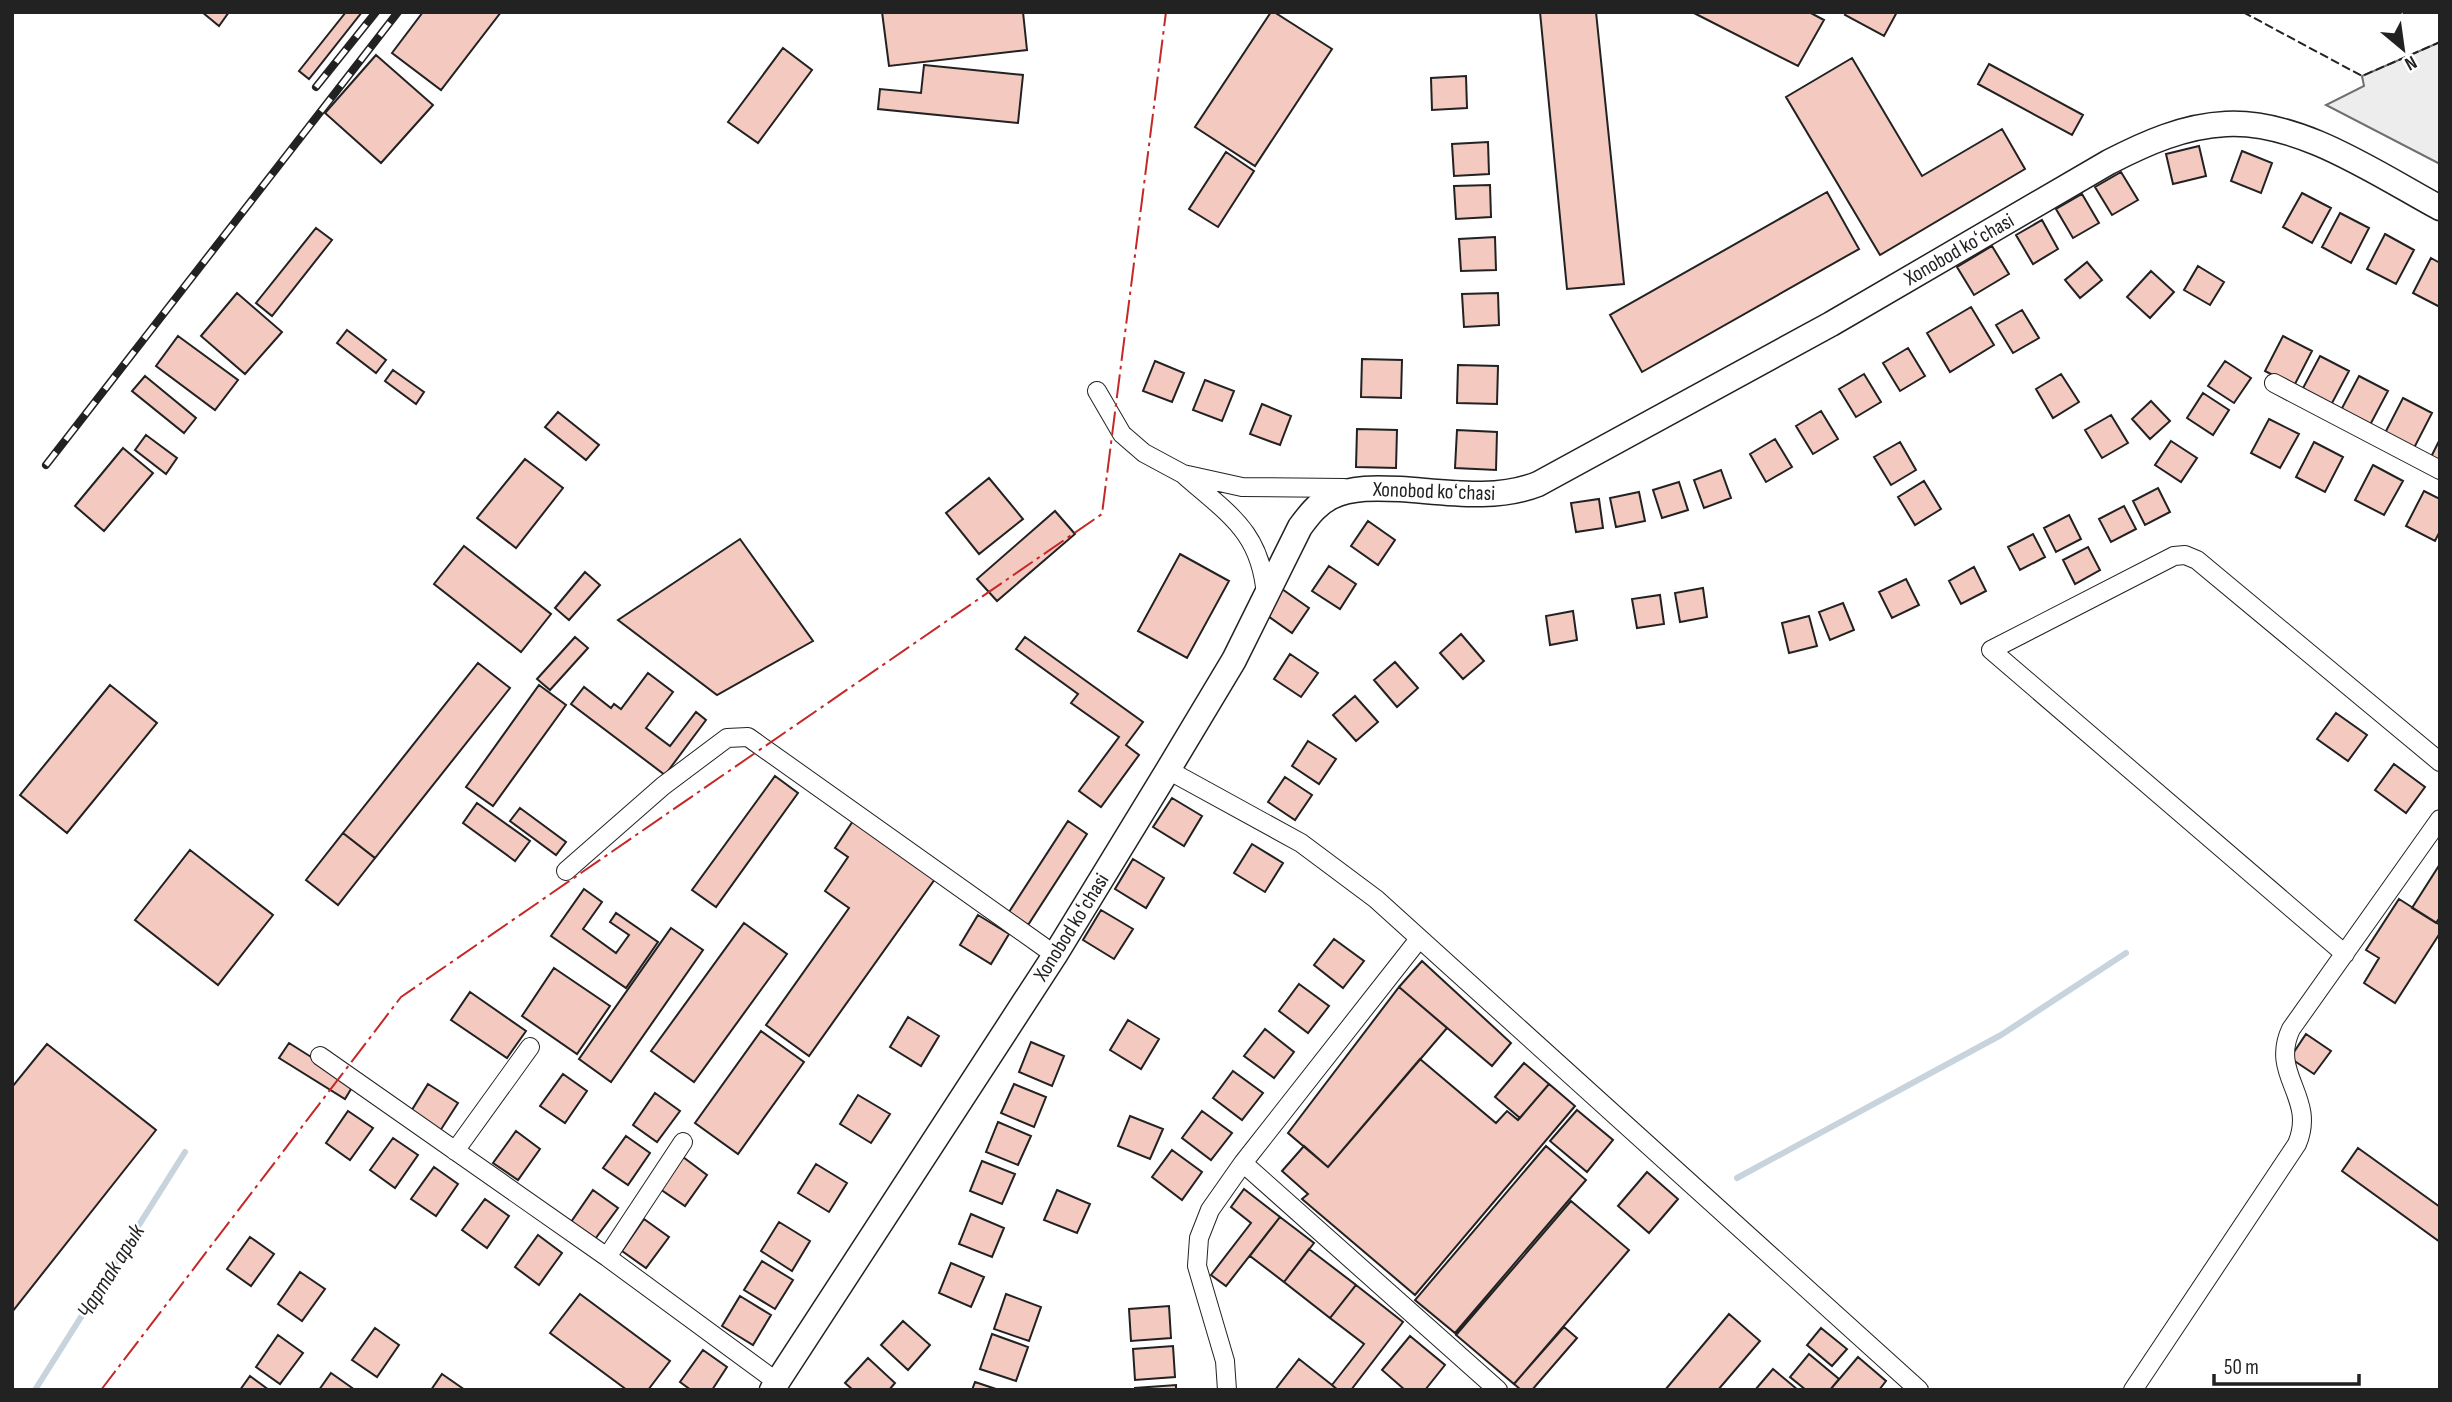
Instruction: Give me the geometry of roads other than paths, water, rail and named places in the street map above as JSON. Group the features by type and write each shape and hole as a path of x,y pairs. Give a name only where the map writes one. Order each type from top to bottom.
{"main road":[{"name":"Xonobod koʻchasi","path":"774,1386 1055,955 1234,660 1300,527 1314,509 1334,496 1368,488 1494,494 1510,493 1538,484 1831,324 2109,162 2136,148 2179,132 2233,124 2256,125 2288,132 2347,158 2440,208"}],"street":[{"path":"2274,383 2440,470"},
{"path":"1097,391 1122,435 1144,453 1183,474 1241,526 1260,559 1266,596"},
{"path":"1183,474 1242,488 1368,488"},
{"path":"2345,954 1991,650 2174,556 2185,555 2197,560 2440,762"},
{"path":"566,870 663,786 727,738 748,737 1055,955"},
{"path":"1168,770 1301,844 1376,899 1919,1390"},
{"path":"2133,1390 2294,1153 2304,1119 2301,1103 2285,1062 2285,1044 2295,1022 2440,819"},
{"path":"1227,1390 1225,1361 1197,1266 1199,1238 1210,1210 1243,1163 1419,939"},
{"path":"456,1151 530,1047"},
{"path":"320,1055 607,1257 774,1386"},
{"path":"607,1257 683,1142"},
{"path":"1243,1163 1497,1390"}],"waterway":[{"path":"1737,1178 2001,1035 2126,953"},
{"name":"Чартак арык","path":"35,1390 185,1152"}],"railway":[{"path":"316,87 376,12"},
{"path":"46,465 398,12"}]}
